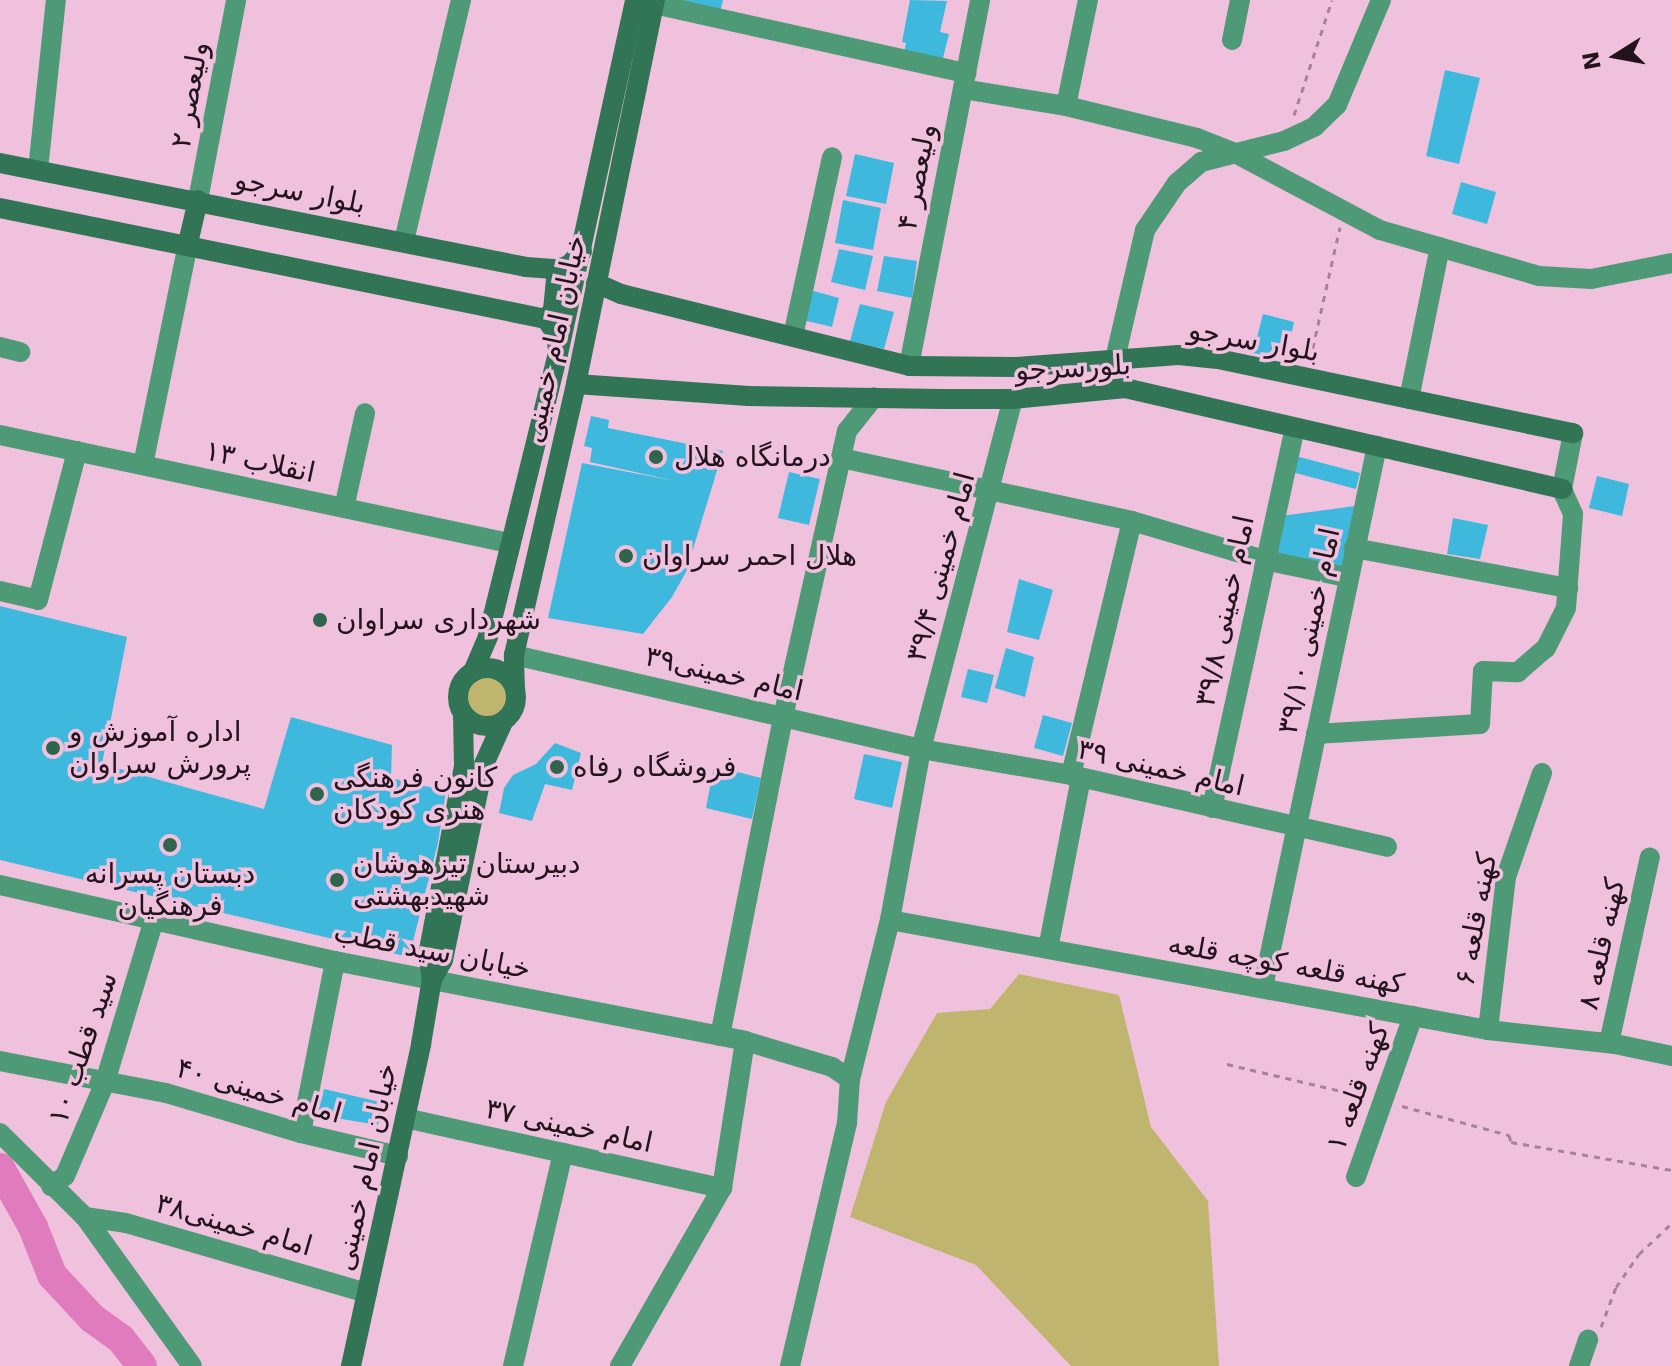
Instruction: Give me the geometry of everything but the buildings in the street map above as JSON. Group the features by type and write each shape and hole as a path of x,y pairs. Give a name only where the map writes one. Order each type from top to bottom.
{"street":[{"path":"38,170 56,0"},
{"name":"ولیعصر ۲","path":"198,200 236,0"},
{"path":"404,241 461,0"},
{"name":"ولیعصر ۴","path":"909,366 980,0"},
{"path":"1066,106 1088,0"},
{"path":"1232,40 1240,0"},
{"path":"1112,388 1115,359 1145,230 1177,183 1201,162 1284,141 1314,127 1337,105 1381,0"},
{"path":"648,1 1197,138 1235,153 1380,230 1539,276 1591,279 1672,263"},
{"name":"خیابان امام خمینی","path":"473,672 488,636 582,251 648,1"},
{"name":"خیابان امام خمینی","path":"515,689 514,655 576,384 648,1"},
{"path":"793,336 832,157"},
{"name":"بلوار سرجو","path":"0,163 526,267 557,269"},
{"path":"143,465 198,200"},
{"path":"0,208 188,243 546,319 556,334 558,354"},
{"path":"1409,399 1440,247"},
{"path":"546,319 553,310 557,269 569,265 582,251"},
{"name":"بلوار سرجو","path":"596,283 621,294 909,366 1015,367 1179,355 1306,377 1573,433 1562,489"},
{"path":"1013,399 1015,367"},
{"name":"بلورسرجو","path":"576,384 749,396 1013,399 1112,388 1149,393 1562,489"},
{"path":"720,1036 783,717 847,431 874,397"},
{"name":"امام خمینی ۳۹/۴","path":"790,1366 847,1123 850,1079 890,920 921,749 1013,399"},
{"path":"344,508 365,413"},
{"name":"امام خمینی ۳۹/۸","path":"1212,808 1295,428"},
{"name":"انقلاب ۱۳","path":"0,435 509,543"},
{"name":"امام خمینی ۳۹/۱۰","path":"1263,987 1377,446"},
{"path":"0,591 38,600 77,451"},
{"path":"841,458 1132,521 1264,560 1347,577"},
{"path":"1316,734 1480,724 1483,671 1518,672 1546,648 1558,630 1568,588 1573,514 1562,489"},
{"path":"1048,949 1076,776 1132,521"},
{"path":"1354,548 1568,588"},
{"name":"امام خمینی۳۹","path":"514,655 921,749"},
{"path":"498,670 515,689 515,708 503,722 486,726 463,714 459,690 473,672 498,670"},
{"name":"خیابان امام خمینی","path":"432,979 428,955 464,766 463,714"},
{"name":"خیابان امام خمینی","path":"351,1366 398,1156 432,979 443,960 484,764 503,722"},
{"name":"امام خمینی ۳۹","path":"921,749 1076,776 1387,847"},
{"name":"کهنه قلعه ۶","path":"1488,1030 1506,877 1542,773"},
{"name":"کهنه قلعه ۸","path":"1609,1043 1650,857"},
{"name":"خیابان سید قطب","path":"0,885 335,961 745,1041 832,1067 850,1079"},
{"name":"سید قطب ۱۰","path":"51,1186 65,1176 105,1082 154,920"},
{"name":"کهنه قلعه کوچه قلعه","path":"890,920 1488,1030 1609,1043 1672,1056"},
{"path":"301,1133 335,961"},
{"name":"کهنه قلعه ۱","path":"1356,1177 1413,1016"},
{"path":"620,1366 722,1188 745,1041"},
{"name":"امام خمینی ۴۰","path":"0,1061 166,1093 301,1133 398,1156"},
{"name":"امام خمینی ۳۷","path":"405,1118 722,1188"},
{"path":"0,1133 85,1217 192,1366"},
{"path":"513,1366 563,1153"},
{"name":"امام خمینی۳۸","path":"85,1217 126,1223 367,1293"},
{"path":"1579,1366 1588,1340"}],"path":[{"path":"1284,141 1332,0"},
{"path":"1306,377 1344,212"},
{"path":"1227,1064 1384,1101 1509,1135 1511,1142 1672,1170"},
{"path":"1588,1340 1598,1334 1616,1287 1639,1254 1672,1223"}],"shaded area":[{"path":"487,677 501,683 507,697 501,711 487,717 473,711 467,697 473,683"},
{"path":"1019,974 1119,995 1151,1127 1208,1201 1219,1366 1071,1366 976,1265 850,1217 886,1102 937,1013 990,1009"}],"waterway":[{"path":"0,1168 33,1227 52,1275 92,1318 121,1339 142,1366"}],"place":[{"name":"درمانگاه هلال","path":"656,457"},
{"name":"هلال احمر سراوان","path":"626,556"},
{"name":"شهرداری سراوان","path":"320,620"},
{"name":"اداره آموزش و پرورش سراوان","path":"53,748"},
{"name":"فروشگاه رفاه","path":"557,767"},
{"name":"کانون فرهنگی هنری کودکان","path":"317,794"},
{"name":"دبستان پسرانه فرهنگیان","path":"170,845"},
{"name":"دبیرستان تیزهوشان شهیدبهشتی","path":"337,880"}]}
